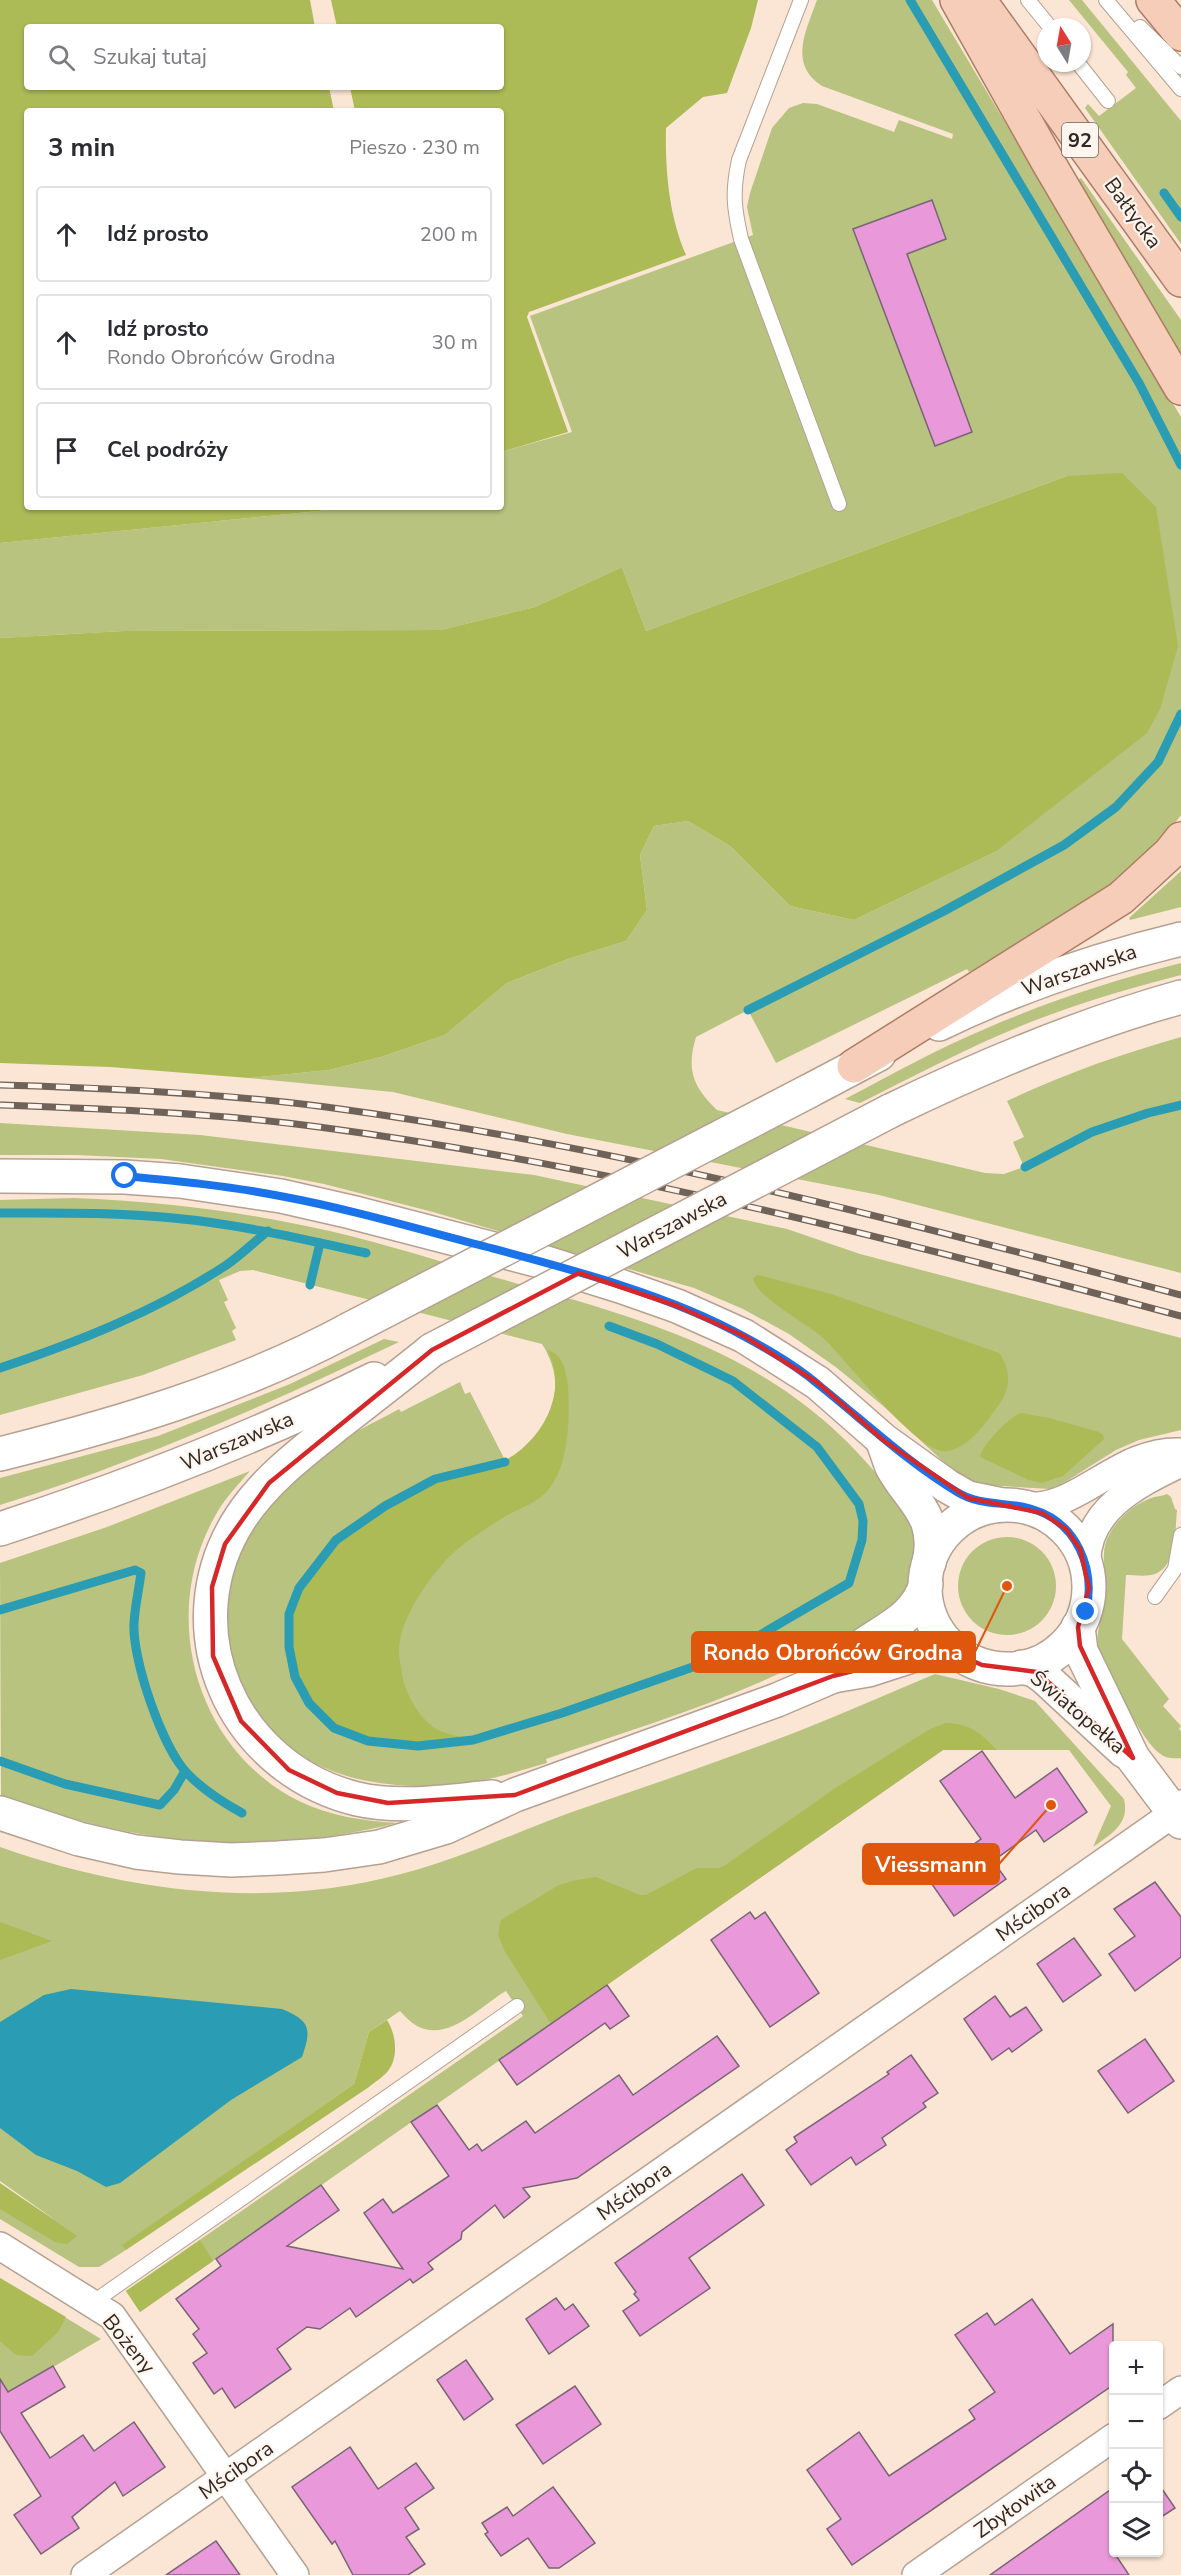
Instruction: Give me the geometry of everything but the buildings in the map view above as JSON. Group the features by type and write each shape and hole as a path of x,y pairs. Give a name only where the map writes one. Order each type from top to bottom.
{"main road":[{"path":"957,0 1048,162 1181,388"},
{"name":"Bałtycka","path":"979,0 1181,280"},
{"path":"1153,0 1181,34"},
{"path":"854,1066 1121,898 1181,840"},
{"name":"Warszawska","path":"0,1454 113,1425 194,1399 282,1363 854,1066 951,1019 1042,981 1130,952 1181,939"},
{"name":"Warszawska","path":"0,1529 128,1485 243,1440 432,1350 890,1111 1041,1042 1181,997"},
{"path":"0,1176 125,1176 180,1181 281,1196 540,1261 677,1306 744,1336 818,1383 883,1440 963,1496 1042,1513 1065,1529 1080,1549 1087,1568 1089,1596 1086,1612 1078,1627 1070,1640 1057,1652 1041,1661 1022,1667 1002,1669 971,1662 941,1635 932,1619 928,1574 933,1541 931,1528 920,1507 892,1466 883,1440"},
{"path":"432,1350 295,1458 269,1483 242,1515 225,1544 212,1587 210,1634 213,1656 229,1697 255,1739 289,1770 311,1782 358,1799 388,1803 419,1803 515,1795"},
{"path":"833,1676 861,1647 908,1615 922,1595 944,1536 956,1523 981,1509 1012,1506"},
{"name":"Światopełka","path":"1078,1627 1081,1651 1134,1758"},
{"path":"0,1813 80,1839 135,1852 231,1860 324,1855 379,1847 446,1827 515,1795 777,1700 833,1676 868,1670 933,1649 954,1649"},
{"name":"Światopełka","path":"1022,1667 1034,1670 1045,1678 1092,1724 1134,1758 1179,1813"}],"street":[{"path":"1012,1506 1034,1508 1054,1504 1130,1462 1160,1454 1181,1452"},
{"path":"1087,1568 1087,1543 1102,1516 1129,1492 1181,1462"},
{"name":"Mścibora","path":"85,2575 1179,1813"},
{"name":"Bożeny","path":"0,2246 112,2316 295,2575"},
{"path":"1163,2403 1181,2390"},
{"name":"Zbyłowita","path":"916,2575 1109,2440"}],"lane":[{"path":"801,0 739,160 733,187 734,207 741,239 839,504"},
{"path":"1028,0 1043,18"},
{"path":"1106,0 1181,89"},
{"path":"1115,0 1181,67"},
{"path":"1085,72 1108,101"},
{"path":"1155,1597 1175,1569 1181,1535"},
{"path":"92,2303 517,2006"}],"highlighted area":[{"path":"579,1273 677,1306 744,1336 818,1383 883,1440 968,1498 1042,1513 1066,1529 1080,1549 1089,1588 1078,1627 1080,1646 1133,1758 1037,1672 982,1665 944,1648 833,1676 515,1795 388,1803 337,1793 289,1770 241,1721 213,1656 212,1587 225,1544 269,1483 432,1350"}],"green space":[{"path":"0,0 310,0 314,24 24,24 24,90 330,90 333,108 24,108 24,510 328,510 0,543"},
{"path":"331,0 758,0 751,28 727,93 703,97 666,128 669,193 680,240 686,255 529,312 527,317 568,432 504,451 504,108 354,108 351,90 504,90 504,24 336,24"},
{"path":"817,0 932,0 1181,417 1181,815 1161,840 1112,885 1055,924 997,957 969,972 967,969 776,1063 748,1010 696,1037 692,1059 694,1077 702,1094 717,1110 985,1173 1004,1174 1024,1167 1013,1142 1024,1137 1007,1101 1093,1065 1181,1037 1181,1273 879,1195 567,1134 393,1092 249,1078 329,1070 381,1057 445,1035 507,983 568,959 626,941 647,910 640,855 654,826 688,821 730,846 790,906 854,920 995,852 1067,476 646,631 622,567 535,607 441,630 124,631 0,638 0,543 328,510 504,510 504,451 572,432 530,316 753,235 747,207 750,193 772,128 789,108 803,103 817,104 894,132 899,120 952,139 953,134 822,86 805,68 803,46 808,23"},
{"path":"1069,0 1082,0 1181,121 1181,244 1085,108 1088,104 1099,116 1136,88 1126,75 1128,72 1091,27 1091,18 1084,18"},
{"path":"1081,178 1181,320 1181,354 1078,180"},
{"path":"1122,473 1156,507 1178,646 1160,709 1147,733 995,852 854,920 790,906 730,846 688,821 654,826 640,855 647,910 626,941 568,959 507,983 445,1035 381,1057 329,1070 249,1078 110,1067 0,1063 0,638 124,631 441,630 535,607 622,567 646,631 1067,476"},
{"path":"1181,871 1181,907 1130,920 1129,918"},
{"path":"1181,963 1181,975 1102,997 1030,1022 956,1055 860,1103 845,1099 949,1045 1033,1009"},
{"path":"0,1123 200,1135 534,1175 787,1229 860,1254 1181,1338 1181,1430 1139,1440 1116,1450 1050,1489 984,1485 968,1479 947,1465 882,1405 837,1368 789,1334 743,1309 694,1288 433,1212 283,1176 161,1159 77,1155 0,1155"},
{"path":"74,1198 193,1207 333,1232 599,1307 703,1346 752,1370 798,1400 842,1437 893,1494 908,1514 916,1536 904,1594 883,1614 793,1667 712,1702 546,1759 547,1763 481,1781 431,1786 374,1782 346,1776 320,1766 296,1752 274,1734 252,1707 234,1667 229,1651 225,1615 231,1578 243,1543 276,1497 324,1452 399,1409 401,1412 460,1382 465,1394 470,1392 506,1462 533,1438 551,1410 555,1394 555,1378 551,1361 542,1344 253,1270 240,1271 219,1280 228,1300 224,1302 236,1328 232,1331 236,1340 143,1375 0,1415 0,1200"},
{"path":"758,1275 831,1294 999,1353 1006,1365 1008,1378 1004,1397 984,1425 963,1445 947,1451 934,1448 918,1438 901,1422 821,1336 762,1293 753,1278"},
{"path":"384,1339 399,1342 202,1431 102,1470 0,1505 0,1478 158,1436 290,1384"},
{"path":"547,1350 560,1359 565,1369 568,1386 569,1412 564,1456 554,1481 537,1500 479,1533 446,1560 415,1602 400,1639 399,1657 404,1682 419,1713 438,1730 473,1740 417,1744 389,1743 363,1738 339,1729 318,1714 303,1692 292,1662 289,1624 292,1605 299,1587 325,1553 341,1537 397,1498 436,1479 495,1464 517,1453 527,1444 543,1424 553,1400 555,1374"},
{"path":"1021,1413 1099,1432 1104,1439 1063,1476 1042,1483 1029,1480 980,1457 985,1446 997,1432 1010,1419"},
{"path":"250,1471 226,1499 214,1518 198,1556 190,1597 190,1638 197,1678 212,1715 235,1749 264,1778 299,1801 347,1817 397,1823 344,1834 293,1841 244,1843 197,1841 101,1826 1,1797 0,1563 107,1527"},
{"path":"1167,1494 1171,1497 1177,1510 1174,1546 1162,1570 1144,1576 1126,1575 1122,1639 1169,1699 1163,1706 1181,1726 1179,1729 1181,1731 1181,1758 1161,1755 1152,1746 1129,1711 1102,1662 1098,1646 1098,1631 1105,1600 1104,1553 1109,1535 1128,1511 1145,1500"},
{"path":"997,1537 1017,1537 1042,1551 1053,1567 1056,1586 1053,1605 1042,1621 1017,1635 997,1635 980,1627 966,1613 958,1596 958,1576 966,1559 980,1545"},
{"path":"935,1674 999,1689 1035,1701 1124,1799 1124,1815 1118,1828 1093,1847 1111,1806 1069,1750 943,1750 140,2312 126,2291 523,2016 506,1991 464,2020 441,2030 429,2030 417,2026 400,2011 369,2032 354,2084 123,2245 126,2250 99,2267 79,2267 0,2219 0,2184 55,2220 0,2181 0,1847 49,1863 98,1875 148,1885 199,1891 249,1893 300,1891 351,1885 423,1868 466,1853 572,1812 799,1731"},
{"path":"946,1723 963,1725 975,1730 997,1750 943,1750 551,2024 504,1950 498,1934 501,1920 559,1885 596,1877 640,1895 646,1895 697,1868 724,1866 834,1789 930,1729"},
{"path":"0,1922 52,1941 0,1960"},
{"path":"387,2020 394,2039 395,2052 394,2059 384,2075 126,2250 122,2245 354,2084 369,2032"},
{"path":"0,2183 77,2236 67,2244 55,2242 0,2209"},
{"path":"200,2240 213,2261 140,2312 126,2291"},
{"path":"0,2278 101,2339 0,2398"},
{"path":"0,2278 66,2317 58,2332 32,2356 16,2355 0,2341"}],"water":[{"path":"71,1989 282,2009 303,2022 307,2039 302,2057 231,2100 120,2183 106,2187 77,2171 36,2155 0,2128 0,2022 44,1995"}],"waterway":[{"path":"910,0 1139,383 1181,465"},
{"path":"1164,193 1181,217"},
{"path":"748,1010 944,911 1064,845 1116,807 1158,762 1181,714"},
{"path":"1025,1167 1092,1132 1148,1113 1181,1105"},
{"path":"0,1213 108,1214 197,1221 270,1232 366,1253"},
{"path":"0,1368 87,1336 172,1297 225,1266 268,1231"},
{"path":"310,1285 320,1243"},
{"path":"505,1462 435,1479 385,1506 336,1540 299,1588 289,1614 289,1647 295,1677 309,1703 334,1728 368,1741 418,1746 473,1740 562,1713 724,1656 849,1583 862,1540 863,1521 859,1504 817,1447 733,1381 657,1344 609,1326"},
{"path":"0,1610 135,1570 141,1573 134,1623 135,1639 143,1679 159,1724 177,1761 187,1773 213,1795 242,1813"},
{"path":"0,1761 65,1784 160,1805 174,1790 185,1771"}],"railway":[{"path":"0,1085 163,1092 285,1102 434,1123 542,1142 863,1213 1181,1295"},
{"path":"0,1105 160,1112 279,1122 428,1143 537,1162 860,1233 1181,1316"}],"place":[{"name":"Rondo Obrońców Grodna","path":"1007,1586"},
{"name":"Viessmann","path":"1051,1805"}],"route":[{"path":"125,1176 180,1181 281,1196 351,1212 540,1261 620,1286 677,1306 744,1336 818,1383 883,1440 957,1492 986,1503 1033,1509 1058,1523 1076,1542 1084,1558 1089,1579 1086,1612"}]}
